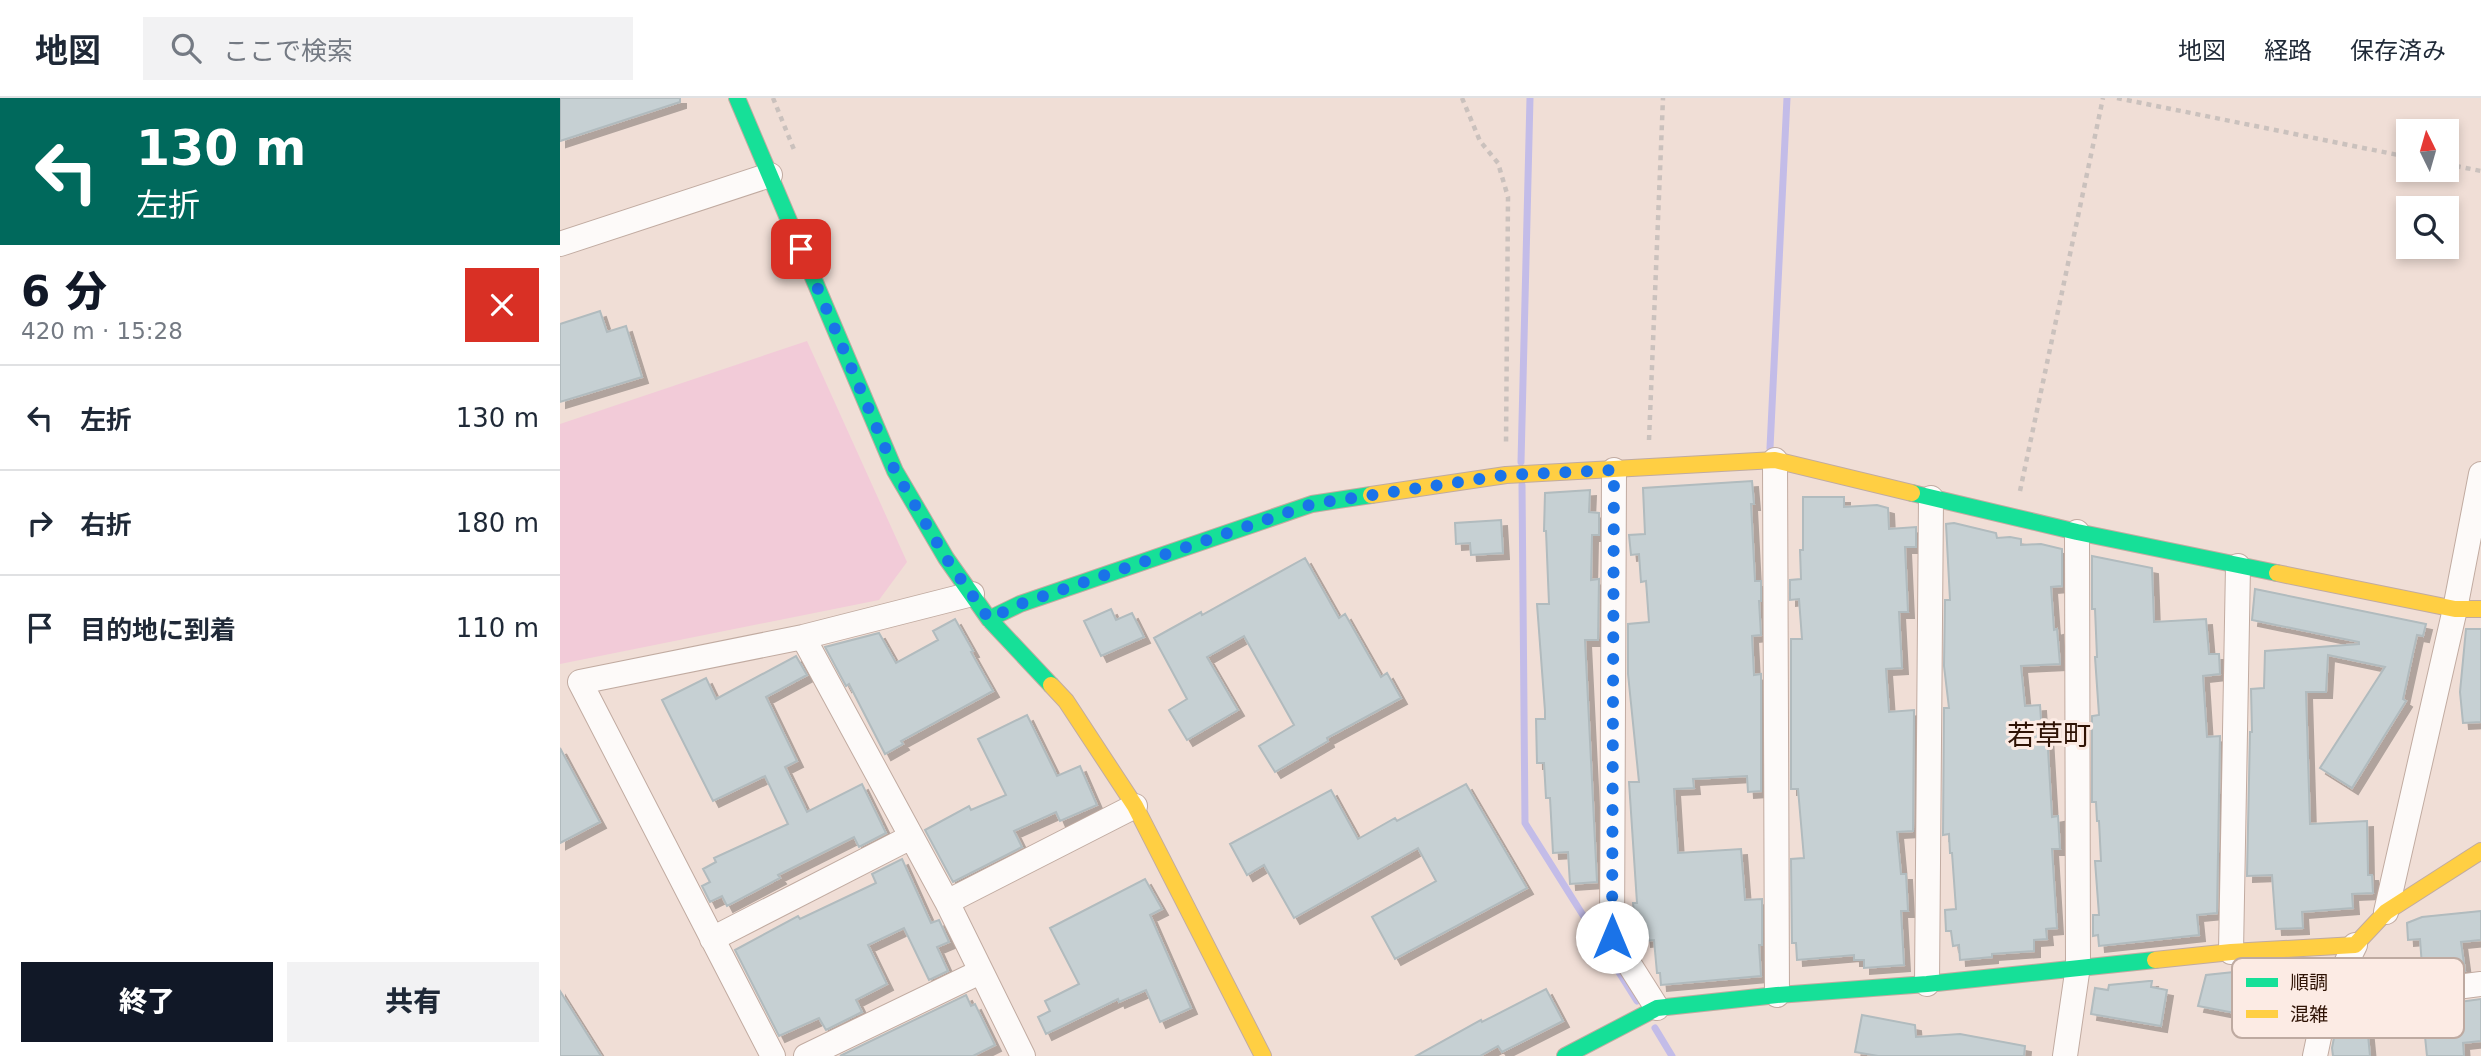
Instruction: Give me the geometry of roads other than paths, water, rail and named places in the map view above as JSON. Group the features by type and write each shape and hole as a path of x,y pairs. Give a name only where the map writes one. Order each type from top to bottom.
{"street":[{"path":"737,98 895,471 946,558 989,619 1066,701 1135,806 1263,1056"},
{"path":"560,244 770,175"},
{"path":"989,619 1020,604 1312,504 1506,475 1775,460 2077,532 2238,566 2455,609 2481,609"},
{"path":"1775,460 1777,995"},
{"path":"1614,470 1612,937 1657,1008"},
{"path":"2386,912 2455,609 2481,474"},
{"path":"1927,984 1931,498"},
{"path":"2066,1056 2078,966 2077,532"},
{"path":"2231,952 2238,566"},
{"path":"773,1056 580,682 803,637 972,594"},
{"path":"803,637 947,902 1023,1056"},
{"path":"947,902 1135,806"},
{"path":"712,939 911,836"},
{"path":"2349,958 2355,945 2386,912 2481,851"},
{"path":"1564,1056 1657,1008 1777,995 1927,984 2231,952 2355,945"},
{"path":"806,1056 980,972"},
{"path":"2315,1056 2319,1038"}],"waterway":[{"path":"1521,462 1530,98"},
{"path":"1770,448 1787,98"},
{"path":"1522,485 1525,823 1637,1001"},
{"path":"1655,1028 1672,1056"}],"district":[{"name":"若草町","path":"2049,735"}]}
